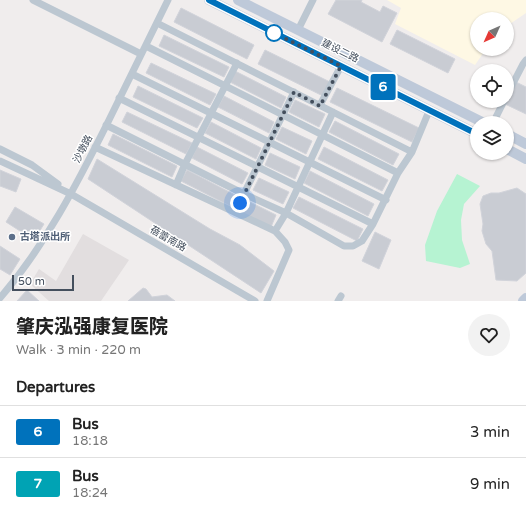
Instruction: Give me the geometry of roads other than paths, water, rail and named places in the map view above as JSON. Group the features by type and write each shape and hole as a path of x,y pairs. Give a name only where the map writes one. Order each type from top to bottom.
{"main road":[{"name":"建设二路","path":"209,0 470,130"},
{"name":"建设二路","path":"238,0 470,116"},
{"path":"514,138 526,144"},
{"path":"514,153 526,159"},
{"path":"523,301 526,298"}],"street":[{"path":"33,0 141,54"},
{"name":"沙墩路","path":"0,298 18,278 39,247 71,194 96,147 168,0"},
{"path":"298,30 313,0"},
{"path":"157,23 412,152"},
{"path":"146,46 398,173"},
{"path":"514,81 526,60"},
{"path":"176,185 236,63"},
{"path":"320,106 341,66"},
{"path":"132,74 386,200"},
{"path":"235,212 294,92"},
{"path":"119,98 373,224"},
{"path":"106,125 244,194 286,213 344,246 353,246 362,242 373,224 398,173 412,152 429,110"},
{"path":"275,231 286,213 333,112"},
{"path":"96,147 275,231 285,242 289,250 267,301"},
{"name":"蓓蕾南路","path":"0,150 32,165 71,194"},
{"name":"蓓蕾南路","path":"0,160 71,194 255,301"}],"place":[{"name":"古塔派出所","path":"12,237"}]}
